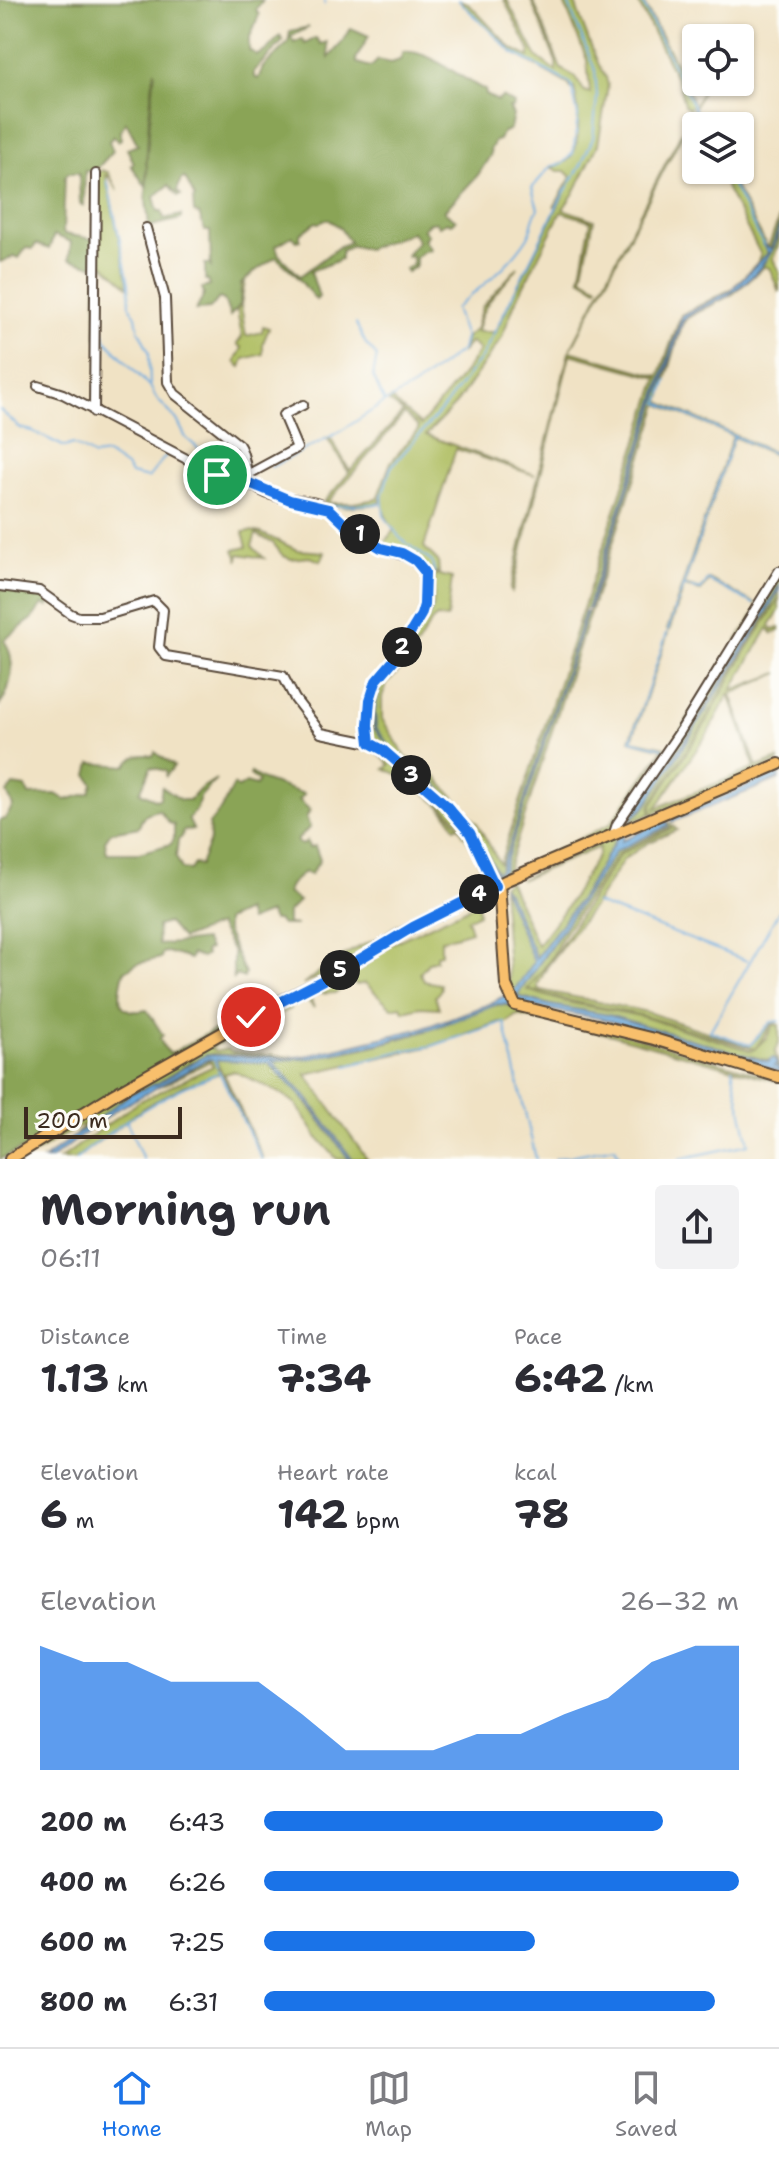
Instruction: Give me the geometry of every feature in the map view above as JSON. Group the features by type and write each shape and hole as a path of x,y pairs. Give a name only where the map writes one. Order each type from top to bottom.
{"main road":[{"path":"10,1159 182,1056 335,974 401,933 500,883 779,764"},
{"path":"500,883 509,996 521,1009 654,1039 779,1077"}],"street":[{"path":"94,412 96,174"},
{"path":"146,228 165,298 168,382 175,394 239,445 246,457 254,486"},
{"path":"38,386 63,394 217,475 235,477 290,500 329,509 350,529 381,548 402,553 416,561 425,572 424,605 394,660 376,681 370,700 370,743"},
{"path":"249,474 297,448 283,415 303,405"},
{"path":"621,830 617,824 681,730 779,571"},
{"path":"0,586 39,591 79,617 100,617 147,602 158,603 163,610 161,653 181,660 283,676 295,699 321,733 370,743 383,750 445,804 470,833 500,883"}],"green space":[{"path":"0,0 263,0 256,9 259,15 249,39 249,50 257,55 266,51 280,36 283,41 254,71 254,77 258,79 263,67 288,43 290,31 309,27 291,37 294,43 302,39 305,44 316,38 321,44 327,42 329,58 351,28 369,36 356,59 357,63 371,67 378,60 391,63 400,60 403,52 413,52 444,65 485,90 486,95 498,101 502,97 514,104 513,108 509,108 513,115 510,129 495,141 478,175 444,211 456,220 439,226 436,222 429,223 423,229 428,235 424,239 431,250 416,257 416,266 407,272 405,269 413,264 412,256 407,257 407,254 418,241 412,232 367,249 352,246 341,251 341,259 311,272 319,297 316,300 276,257 241,284 240,305 230,316 224,300 219,298 210,309 196,310 204,295 202,288 210,286 205,280 205,264 211,267 210,231 205,231 199,214 194,213 195,198 185,178 181,179 177,191 181,195 178,196 169,185 154,197 164,219 181,215 181,219 148,227 147,165 146,187 131,165 134,163 127,149 138,145 126,122 120,131 121,139 118,141 114,136 109,141 113,151 95,171 85,171 84,206 80,204 79,173 68,173 65,177 63,231 64,234 93,239 93,266 69,259 71,242 54,235 49,249 36,244 33,249 26,248 19,258 15,256 0,262","holes":["155,70 147,150 151,99","328,219 339,227 350,242 300,276 279,255 276,246 292,236 300,240 300,234 316,222"]},
{"path":"459,0 468,3 511,48 529,57 530,51 504,0 507,0 537,57 556,71 556,62 533,0 561,69 576,77 584,91 590,93 587,60 563,0 574,0 608,86 598,145 563,209 594,220 582,277 598,286 580,278 591,221 561,212 515,303 501,339 455,405 426,435 535,475 456,449 424,547 438,561 439,573 426,569 384,544 394,529 384,511 383,491 380,503 344,506 323,503 349,473 327,438 332,440 350,471 403,412 388,401 391,399 421,425 479,350 471,342 463,351 466,337 475,330 482,307 518,267 488,304 477,332 495,332 565,192 554,207 571,177 565,171 551,167 569,159 576,145 578,115 574,88 512,52","holes":["404,414 418,427 391,462 377,499 327,503"]},
{"path":"637,0 642,0 682,75 682,96 690,96 693,103 689,109 684,105 679,84"},
{"path":"682,131 570,351 659,376 681,315 732,288 682,316 587,609 583,609 658,378 570,354 512,592 510,590 569,352"},
{"path":"102,170 108,172 118,191 106,175 129,287 104,265 98,264 101,333 96,337 97,174"},
{"path":"724,184 734,184 768,248 779,218 773,243 748,276 733,288 761,255"},
{"path":"779,233 773,259 779,272 779,292 770,269 765,266 733,294 687,318 682,325 660,402 779,455 734,437 684,585 701,590 709,579 757,605 709,581 701,591 684,587 667,630 733,436 659,404 589,609 683,320 741,285 771,252"},
{"path":"245,282 241,305 246,336 262,332 263,326 269,328 263,343 263,354 244,359 241,367 235,362 242,348 237,344 242,337 237,310"},
{"path":"250,531 297,550 325,552 321,561 309,557 291,559 283,556 273,543 256,534 252,546 264,558 239,554 238,559 234,550 247,547 243,532"},
{"path":"428,574 433,574 428,616 433,606 435,574 452,578 447,618 437,617 432,621 406,663 387,684 382,697 382,719 406,757 436,777 477,823 500,864 582,611 585,612 501,872 497,875 502,874 587,612 590,612 506,875 610,824 663,749 630,740 668,633 632,740 666,747 613,829 497,880 468,829 374,740 371,705 375,691 415,629"},
{"path":"779,574 779,585 766,609 761,609 764,612 691,731 628,822 645,807 779,590 779,598 745,650 703,725 651,804 650,814 620,826"},
{"path":"0,588 39,593 50,600 48,607 43,604 32,619 4,640 12,664 8,690 0,705"},
{"path":"779,600 779,611 770,625 773,630 779,628 779,631 773,634 768,628 732,690 779,673 731,694 757,767 779,759 779,762 652,814 652,805 704,726","holes":["729,694 755,768 656,808 708,733"]},
{"path":"374,746 423,786 465,831 491,883 396,931 303,985 349,952 487,880 471,845 458,826 455,828 436,802 408,779 385,769 390,765"},
{"path":"155,752 174,766 166,776 166,771 151,767 140,792 157,800 162,787 181,800 190,800 216,779 200,797 196,810 188,819 193,829 183,831 178,840 176,857 182,869 190,870 194,864 200,865 210,840 209,824 234,785 239,788 246,783 256,786 258,781 251,773 304,794 299,800 310,810 306,818 310,827 298,843 303,845 307,841 309,848 315,846 320,860 310,875 304,872 290,885 287,893 299,901 287,913 287,924 297,925 281,925 269,913 249,921 246,911 226,920 226,931 245,974 244,978 236,975 233,979 233,952 218,925 182,939 168,923 157,926 158,945 204,940 209,949 202,958 191,954 190,959 162,953 161,958 136,964 124,972 120,996 124,1007 136,1011 147,1010 163,1035 160,1038 170,1054 240,1018 23,1149 0,1159 0,820 5,819 13,806 7,793 13,785 26,787 29,795 56,794 66,800 90,793 93,784 88,775 91,763 126,766 138,756 153,756","holes":["159,810 174,825 171,844 139,853 107,853 105,841 111,832 139,827 148,813"]},
{"path":"669,823 673,826 619,853 527,990 565,1002 640,1016 752,1051 774,1025 779,1025 779,1042 775,1051 779,1068 771,1061 722,1050 608,1015 517,996 616,851"},
{"path":"674,827 677,830 648,843 624,859 595,904 547,967 537,986 540,990 647,1012 749,1046 772,1022 779,1022 773,1023 755,1049 640,1015 528,989 552,959 620,854"},
{"path":"620,833 585,892 536,958 502,885 509,881 537,945 567,906 598,855 599,847 520,880"},
{"path":"502,886 535,962 510,994"},
{"path":"478,903 479,914 467,919 471,931 441,940 441,954 436,955 436,960 429,962 420,973 424,981 440,984 441,989 435,997 439,1008 420,1007 404,1011 401,1006 392,1008 365,983 357,985 350,982 336,993 309,994 314,1008 302,994 387,946"},
{"path":"299,995 301,1001 290,1005 290,1009 210,1048 296,1057 212,1054 132,1094 73,1138 88,1121 26,1159 16,1159 131,1088"},
{"path":"501,1004 610,1030 779,1082 612,1035 517,1015 505,1023 499,1022 432,1046 306,1074 367,1159 352,1159 308,1099 286,1076 349,1159 337,1159 317,1137 296,1104 280,1093 234,1071 224,1074 263,1159 215,1058 295,1059 348,1051 426,1031"},
{"path":"213,1058 220,1073 181,1087 145,1107 75,1159 60,1159 138,1102 213,1066 210,1061 162,1086"}],"water":[{"path":"779,226 774,247 753,275 727,296 683,321 587,609 682,316 730,291 768,253 762,244 771,249"},
{"path":"779,585 767,612 693,732 645,807 627,823 691,731 763,612 761,608 766,608"},
{"path":"433,606 428,618 380,685 375,711 376,728 391,748 374,728 373,711 379,685"},
{"path":"587,612 502,874 498,878 470,825 435,784 410,770 404,763 435,782 471,824 498,874"},
{"path":"779,773 779,779 672,822 671,818"},
{"path":"667,819 668,826 616,851 517,996 608,1015 769,1062 774,1058 777,1063 774,1066 779,1068 779,1072 747,1059 598,1018 517,1004 513,992 534,962 502,886 508,893 536,958 585,892 620,833 625,831 622,841"},
{"path":"506,995 510,1005 498,1004 382,1043 313,1058 272,1061 308,1099 352,1159 308,1103 269,1063 208,1059 116,1110 51,1159 44,1159 132,1093 158,1083 206,1055 288,1058 310,1055 423,1028"}],"waterway":[{"path":"325,0 325,5"},
{"path":"271,467 341,431 414,386 462,350 465,337 455,309 521,248 530,234 538,209 532,188 551,166 562,164 573,153 578,116 571,84 512,52 458,0"},
{"path":"434,572 432,562 400,538 384,516 382,496 391,467 444,407 483,355 593,138 597,96 595,70 567,0"},
{"path":"641,0 696,112"},
{"path":"107,180 129,283 130,306 149,352 150,386 156,398 177,420 186,438 225,471"},
{"path":"732,184 764,246"},
{"path":"99,315 105,339 148,385"},
{"path":"356,324 366,344 377,356 373,376 384,401"},
{"path":"667,380 659,403 734,436"},
{"path":"0,410 20,428 65,447 73,444 94,456 107,454 131,474 148,478 168,453 180,460"},
{"path":"668,630 734,436 779,456"},
{"path":"207,474 223,480"},
{"path":"258,484 274,492"},
{"path":"290,502 319,509"},
{"path":"331,506 380,504"},
{"path":"684,586 701,590 708,580 754,604"},
{"path":"663,748 631,740 667,633"},
{"path":"596,903 747,961"},
{"path":"779,911 710,1031 750,1045 771,1022 779,1021"},
{"path":"347,1066 400,1051 432,1046 504,1022 536,1159"},
{"path":"214,1058 217,1066"},
{"path":"679,1159 749,1144 732,1069"},
{"path":"218,1070 262,1159"},
{"path":"76,1159 142,1110 216,1074"},
{"path":"126,1120 143,1159"},
{"path":"555,1159 615,1147 620,1159"}],"route":[{"path":"217,475 235,477 272,494 329,509 350,529 381,548 402,553 416,561 425,572 421,615 394,660 376,681 370,700 370,743 383,750 445,804 470,833 495,886 388,940 335,974 251,1017"}]}
